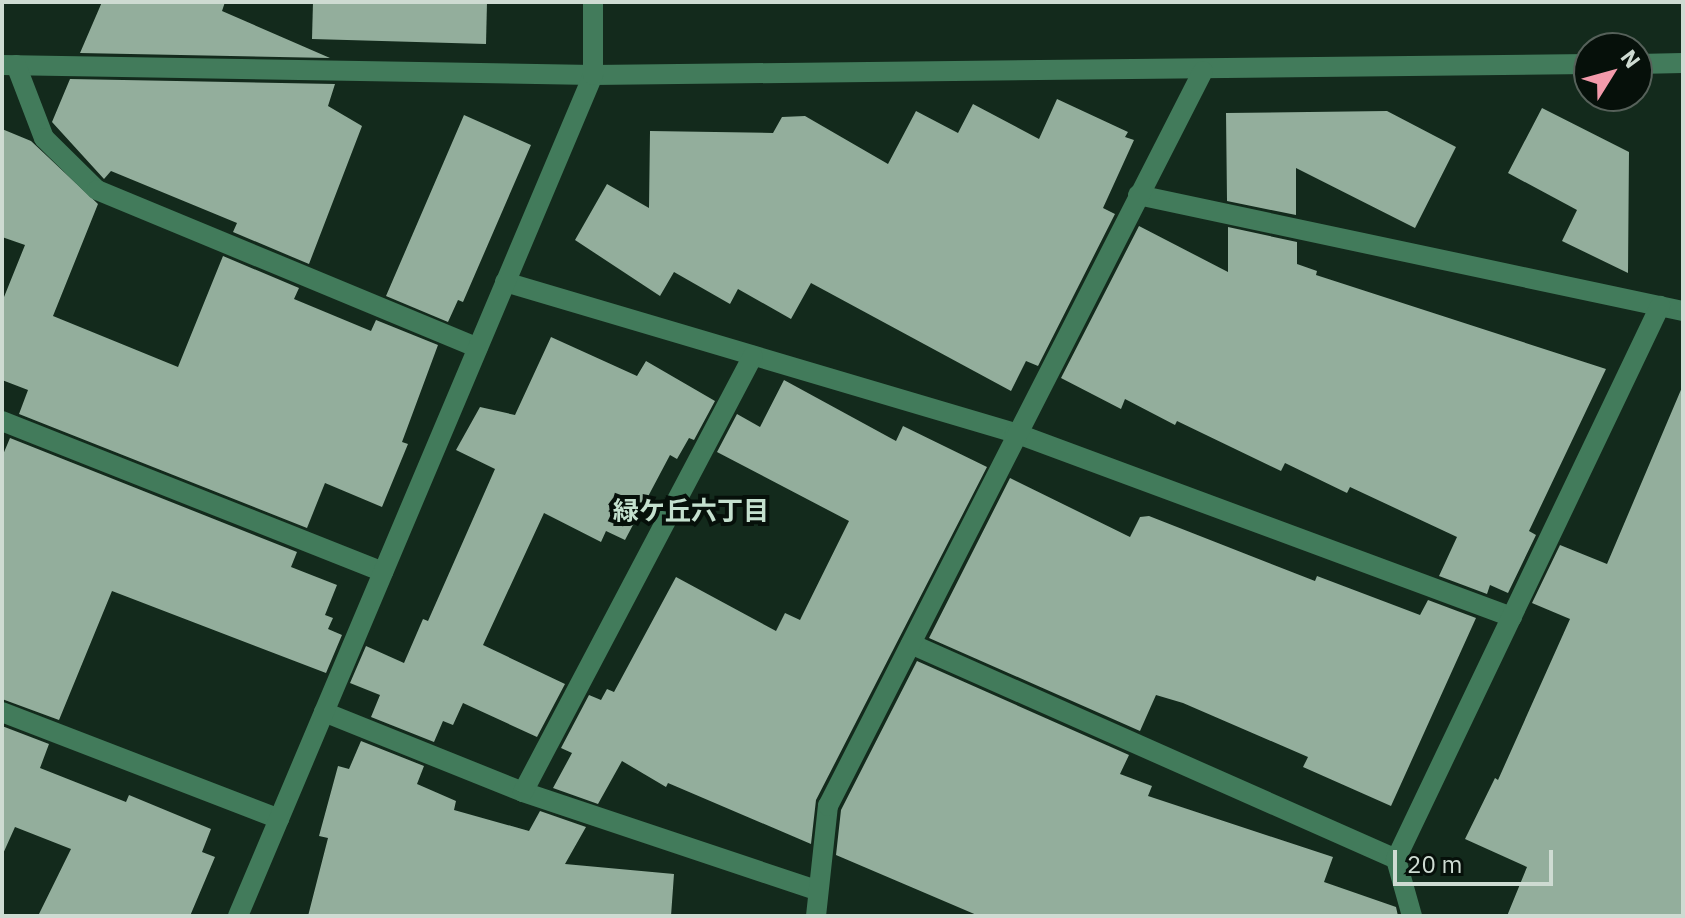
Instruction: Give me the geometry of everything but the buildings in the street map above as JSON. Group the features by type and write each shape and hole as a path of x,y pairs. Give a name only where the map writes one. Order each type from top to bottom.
{"street":[{"path":"238,916 593,75 593,2"},
{"path":"1653,64 1683,63"},
{"path":"478,348 97,190 44,138 9,65 593,75 1203,71 1573,64"},
{"path":"816,916 816,890 828,806 1015,433 1203,71"},
{"path":"1138,195 1683,311"},
{"path":"505,282 1015,433 1512,617"},
{"path":"1412,916 1396,859 1660,306"},
{"path":"523,792 753,356"},
{"path":"2,421 383,572"},
{"path":"911,644 1396,859"},
{"path":"2,712 279,819"},
{"path":"324,712 523,792 816,890"}],"district":[{"name":"緑ケ丘六丁目","path":"691,511"}]}
